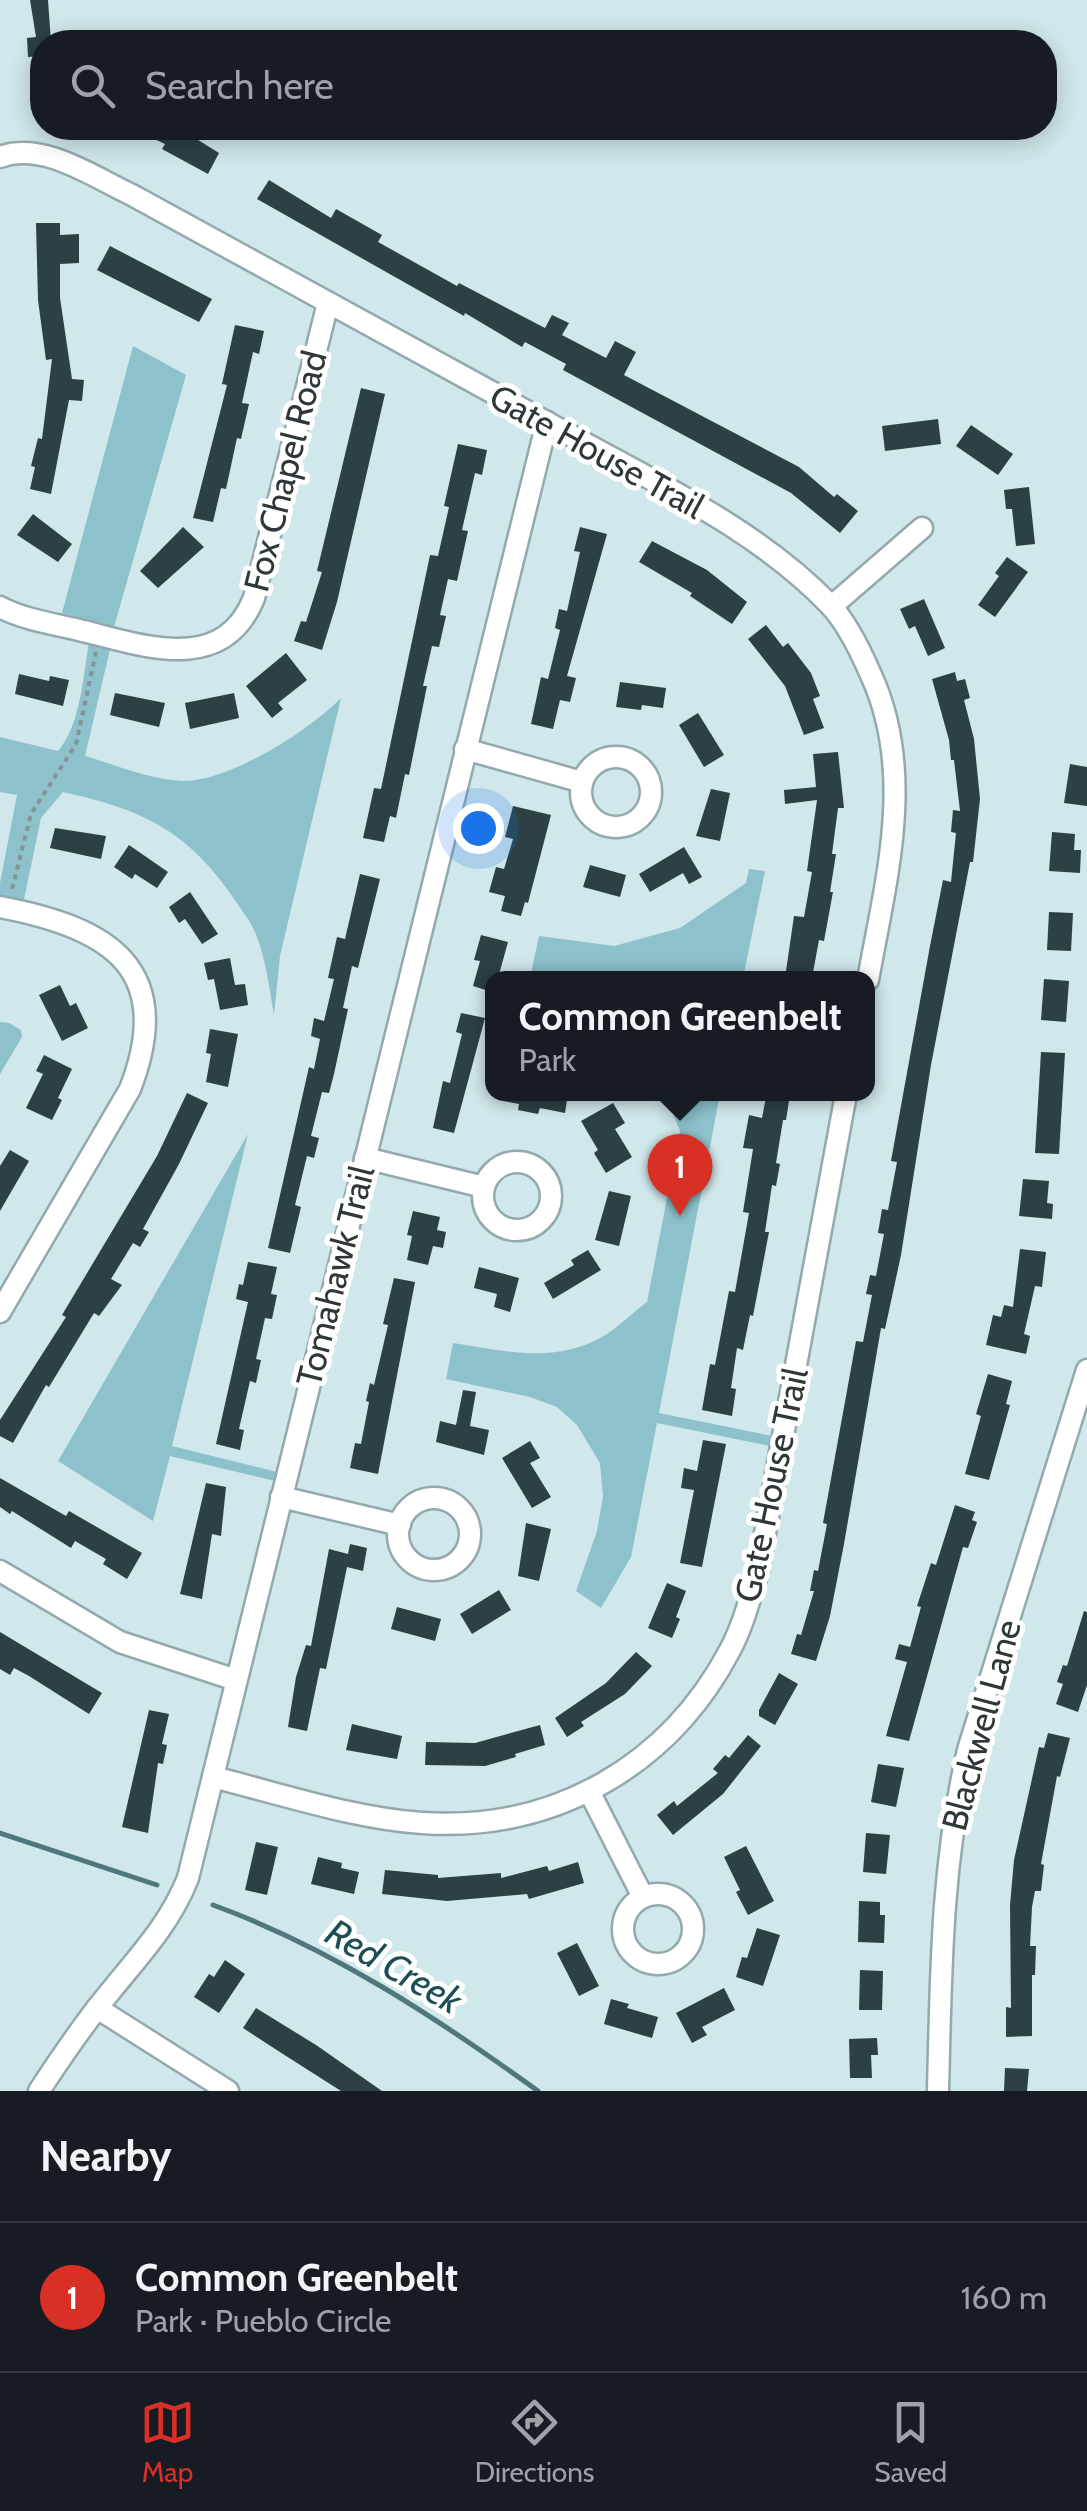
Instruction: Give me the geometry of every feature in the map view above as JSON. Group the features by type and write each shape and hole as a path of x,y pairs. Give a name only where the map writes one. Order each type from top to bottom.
{"street":[{"name":"Gate House Trail","path":"0,157 28,152 132,195 547,422 745,536 793,570 832,606 872,676 892,752 895,828 870,971"},
{"name":"Fox Chapel Road","path":"0,607 99,635 178,650 207,645 242,622 254,598 328,304"},
{"name":"Tomahawk Trail","path":"40,2091 97,2008 155,1940 180,1898 547,422"},
{"path":"832,606 922,528"},
{"path":"465,749 582,782"},
{"path":"0,1312 130,1089 141,1062 146,1019 142,995 118,952 74,926 4,908"},
{"name":"Gate House Trail","path":"213,1777 336,1808 421,1822 514,1817 590,1793 651,1749 689,1711 732,1646 758,1571 845,1101"},
{"path":"365,1158 484,1186"},
{"name":"Blackwell Lane","path":"938,2091 945,1891 958,1794 968,1750 1087,1370"},
{"path":"281,1498 400,1525"},
{"path":"0,1572 120,1642 236,1680"},
{"path":"590,1793 643,1897"},
{"path":"97,2008 228,2091"}],"path":[{"path":"4,908 31,814 76,744 99,635"}],"shaded area":[{"path":"133,346 186,375 114,627 62,613"},
{"path":"90,637 112,641 85,756 146,775 184,781 224,773 290,738 341,698 280,956 274,1015 262,952 247,917 195,852 158,824 137,814 63,792 41,818 23,904 0,899 17,795 0,792 0,737 58,751 77,712"},
{"path":"749,869 765,871 744,971 532,971 539,936 614,946 680,928 746,883"},
{"path":"0,1022 21,1030 22,1037 0,1074"},
{"path":"668,1101 719,1101 659,1413 772,1436 770,1446 657,1423 631,1557 601,1608 576,1591 597,1531 603,1496 600,1463 577,1425 557,1407 530,1397 446,1379 453,1343 529,1353 566,1350 602,1337 647,1302 680,1131"},
{"path":"248,1134 172,1446 281,1473 279,1482 170,1456 153,1521 58,1461"}],"building":[{"path":"30,0 48,0 50,30 35,30"},
{"path":"156,140 198,140 219,153 208,174 162,149 165,144"},
{"path":"269,180 331,218 336,209 382,235 378,242 545,328 552,315 569,323 562,335 606,358 615,341 636,352 624,375 799,467 834,497 837,494 858,511 840,533 791,493 563,370 566,364 525,342 522,347 257,199"},
{"path":"36,223 60,223 60,235 79,234 79,263 60,264 60,298 72,379 84,380 82,401 69,400 51,494 30,489 35,467 31,466 38,438 42,439 52,359 46,360 38,300"},
{"path":"110,246 212,299 199,322 97,270"},
{"path":"235,325 264,331 259,354 253,352 242,403 249,404 241,439 237,438 226,489 221,488 213,522 193,518 227,385 222,384"},
{"path":"361,388 385,394 337,602 322,650 294,641 301,621 306,622 322,572 317,571"},
{"path":"938,419 941,444 885,451 882,426"},
{"path":"971,425 1013,454 998,475 956,446"},
{"path":"458,444 487,450 482,475 475,473 462,530 468,531 457,581 448,579 440,615 446,616 439,647 432,646 409,775 405,774 396,818 390,816 384,842 363,838 374,788 381,789 430,555 438,556"},
{"path":"1029,487 1035,544 1016,546 1012,509 1006,509 1004,490"},
{"path":"33,514 72,544 58,562 17,535"},
{"path":"183,527 204,547 158,588 140,571"},
{"path":"580,527 607,534 567,676 576,678 570,702 560,700 553,729 531,724 541,677 548,679 560,630 555,628 559,609 567,611 580,552 574,551"},
{"path":"652,541 707,570 747,602 732,624 690,596 692,593 639,562"},
{"path":"1007,557 1028,572 995,617 978,605"},
{"path":"924,599 945,648 928,656 915,626 909,629 900,609"},
{"path":"766,625 783,647 788,643 811,673 820,696 813,699 824,728 804,735 785,686 748,639"},
{"path":"286,653 307,680 278,703 283,709 272,718 246,686"},
{"path":"955,672 957,681 965,679 970,698 964,700 974,739 980,799 973,862 931,1065 901,1255 885,1329 881,1328 830,1616 816,1661 791,1654 814,1591 810,1591 827,1524 823,1523 856,1341 863,1342 872,1295 866,1294 870,1275 876,1276 884,1234 878,1233 882,1209 888,1210 897,1162 891,1161 930,946 943,880 951,882 956,833 951,832 953,810 960,811 954,760 932,679"},
{"path":"19,674 49,681 50,676 69,680 63,706 15,694"},
{"path":"620,682 666,688 663,708 616,707"},
{"path":"115,693 165,703 159,727 110,715"},
{"path":"234,693 239,718 190,729 185,703"},
{"path":"698,713 724,755 704,767 679,725"},
{"path":"838,752 844,808 838,808 832,854 836,854 833,892 824,941 819,940 813,971 786,971 794,916 804,917 817,800 785,804 784,790 816,787 813,754"},
{"path":"1070,764 1087,767 1087,806 1064,803"},
{"path":"711,789 730,793 720,841 696,836"},
{"path":"513,806 551,815 528,903 525,902 521,916 501,911 505,896 489,892 496,867 504,869 513,839 505,837"},
{"path":"55,828 106,836 101,859 50,848"},
{"path":"1052,832 1075,834 1074,850 1081,850 1080,873 1049,871"},
{"path":"129,845 168,872 157,888 114,867"},
{"path":"684,847 702,877 689,884 683,873 650,892 639,874"},
{"path":"590,865 626,875 620,897 583,887"},
{"path":"360,874 380,879 358,968 352,966 343,1008 348,1009 329,1093 322,1092 311,1136 319,1138 314,1158 307,1156 295,1205 301,1207 290,1253 268,1248 309,1067 314,1069 320,1039 311,1036 314,1018 324,1021 334,979 328,978 337,937 345,939"},
{"path":"190,892 218,934 202,944 185,919 179,923 169,907"},
{"path":"1049,912 1073,913 1071,951 1047,950"},
{"path":"481,935 508,942 500,971 485,971 485,990 473,986 480,961 474,960"},
{"path":"230,958 235,985 245,984 248,1005 220,1010 214,979 208,980 204,963"},
{"path":"1044,979 1069,981 1066,1022 1041,1020"},
{"path":"60,985 70,1006 76,1003 88,1028 62,1041 39,995"},
{"path":"461,1013 485,1018 454,1133 433,1128 443,1081 450,1083 462,1034 456,1032"},
{"path":"210,1029 238,1034 228,1087 206,1082"},
{"path":"1041,1052 1065,1053 1059,1154 1035,1153"},
{"path":"44,1055 72,1069 52,1120 26,1108 43,1074 36,1071"},
{"path":"187,1093 208,1103 143,1229 149,1232 140,1247 133,1243 111,1279 122,1285 99,1316 94,1313 13,1443 0,1436 0,1420 66,1317 62,1315 157,1156"},
{"path":"503,1101 567,1101 565,1113 540,1108 538,1114 518,1110 519,1104"},
{"path":"765,1101 789,1101 753,1316 750,1315 743,1350 737,1348 731,1388 736,1389 732,1416 702,1410 729,1291 735,1292 749,1213 743,1212 753,1149 743,1148 749,1115 762,1118"},
{"path":"613,1103 625,1123 615,1129 632,1157 606,1173 581,1121"},
{"path":"10,1150 29,1161 0,1211 0,1166"},
{"path":"1023,1179 1049,1181 1047,1203 1053,1204 1052,1219 1019,1216"},
{"path":"609,1191 631,1196 619,1246 595,1240"},
{"path":"413,1211 440,1217 437,1230 446,1232 443,1248 433,1246 428,1265 407,1260 412,1236 407,1235"},
{"path":"1020,1249 1046,1252 1042,1287 1035,1286 1024,1334 1030,1336 1026,1354 986,1345 993,1315 1001,1317 1004,1305 1013,1307"},
{"path":"588,1250 601,1270 553,1299 544,1283 574,1265 571,1260"},
{"path":"248,1262 277,1267 271,1294 277,1295 272,1319 265,1318 256,1359 261,1360 256,1383 250,1381 239,1429 244,1430 240,1450 216,1444 248,1302 236,1299"},
{"path":"479,1267 519,1278 510,1312 494,1307 497,1294 474,1288"},
{"path":"394,1278 415,1282 378,1474 350,1468 355,1443 361,1444 369,1402 366,1401 370,1383 374,1385 388,1325 383,1324"},
{"path":"988,1374 1012,1381 1006,1404 1010,1405 989,1480 965,1474"},
{"path":"463,1390 476,1392 470,1426 489,1430 484,1455 436,1442 440,1421 456,1425"},
{"path":"703,1440 726,1444 702,1567 680,1563 694,1490 681,1488 684,1468 697,1471"},
{"path":"530,1441 540,1458 530,1463 551,1497 532,1508 502,1458"},
{"path":"0,1478 66,1516 69,1511 142,1553 127,1579 103,1564 106,1559 75,1541 71,1548 0,1507"},
{"path":"206,1483 226,1487 221,1536 212,1534 202,1599 180,1594"},
{"path":"955,1505 975,1512 972,1520 977,1522 968,1548 963,1547 909,1741 886,1736 907,1662 895,1659 899,1644 910,1647 921,1607 917,1606 931,1563 936,1565"},
{"path":"526,1523 551,1529 539,1581 518,1576"},
{"path":"350,1544 367,1548 363,1571 347,1567 326,1669 320,1668 307,1731 288,1727 296,1677 306,1645 311,1646 329,1549 348,1554"},
{"path":"667,1583 686,1591 672,1638 648,1628"},
{"path":"499,1590 511,1610 472,1634 460,1614"},
{"path":"397,1607 441,1619 435,1641 391,1629"},
{"path":"1084,1611 1087,1685 1078,1712 1056,1704 1063,1684 1057,1682 1063,1665 1067,1666"},
{"path":"0,1632 102,1693 89,1714 14,1668 10,1675 0,1669"},
{"path":"636,1652 652,1666 625,1694 581,1722 584,1726 567,1737 555,1718 606,1683"},
{"path":"779,1673 798,1684 775,1725 759,1716 759,1710"},
{"path":"149,1710 169,1714 162,1744 167,1745 163,1764 158,1763 148,1833 122,1827"},
{"path":"352,1724 402,1736 397,1759 346,1750"},
{"path":"540,1725 545,1745 515,1754 516,1757 485,1766 425,1765 426,1742 475,1743"},
{"path":"1048,1733 1070,1738 1060,1777 1057,1776 1041,1864 1041,1891 1035,1891 1032,1907 1030,1946 1036,1946 1032,2036 1006,2037 1006,2007 1011,2008 1010,1905 1014,1860 1039,1747 1044,1748"},
{"path":"748,1735 761,1746 723,1794 673,1835 657,1815 674,1801 677,1806 718,1773 713,1769 725,1755 729,1758"},
{"path":"878,1764 904,1768 896,1807 871,1802"},
{"path":"866,1833 890,1835 886,1874 863,1872"},
{"path":"256,1842 278,1847 267,1895 245,1890"},
{"path":"746,1846 774,1901 748,1915 724,1857"},
{"path":"318,1857 359,1872 354,1894 311,1884"},
{"path":"578,1862 584,1883 529,1899 527,1894 447,1901 382,1894 385,1870 438,1878 501,1873 501,1878"},
{"path":"859,1901 880,1902 880,1915 885,1915 884,1943 858,1942"},
{"path":"757,1928 780,1935 763,1986 736,1977"},
{"path":"577,1943 599,1986 579,1996 557,1953"},
{"path":"225,1960 245,1974 219,2013 194,1997 209,1974 214,1977"},
{"path":"860,1970 883,1971 882,2010 859,2010"},
{"path":"724,1988 735,2010 702,2027 707,2035 692,2043 676,2013"},
{"path":"611,1999 658,2017 652,2038 604,2024"},
{"path":"256,2008 382,2091 341,2091 243,2028"},
{"path":"877,2038 878,2055 871,2055 872,2078 850,2078 849,2039"},
{"path":"1005,2068 1029,2069 1027,2091 1004,2091"}],"waterway":[{"name":"Red Creek","path":"0,1833 157,1885"},
{"name":"Red Creek","path":"213,1905 299,1942 382,1987 538,2091"}],"place":[{"name":"Common Greenbelt","path":"680,1216"}]}
